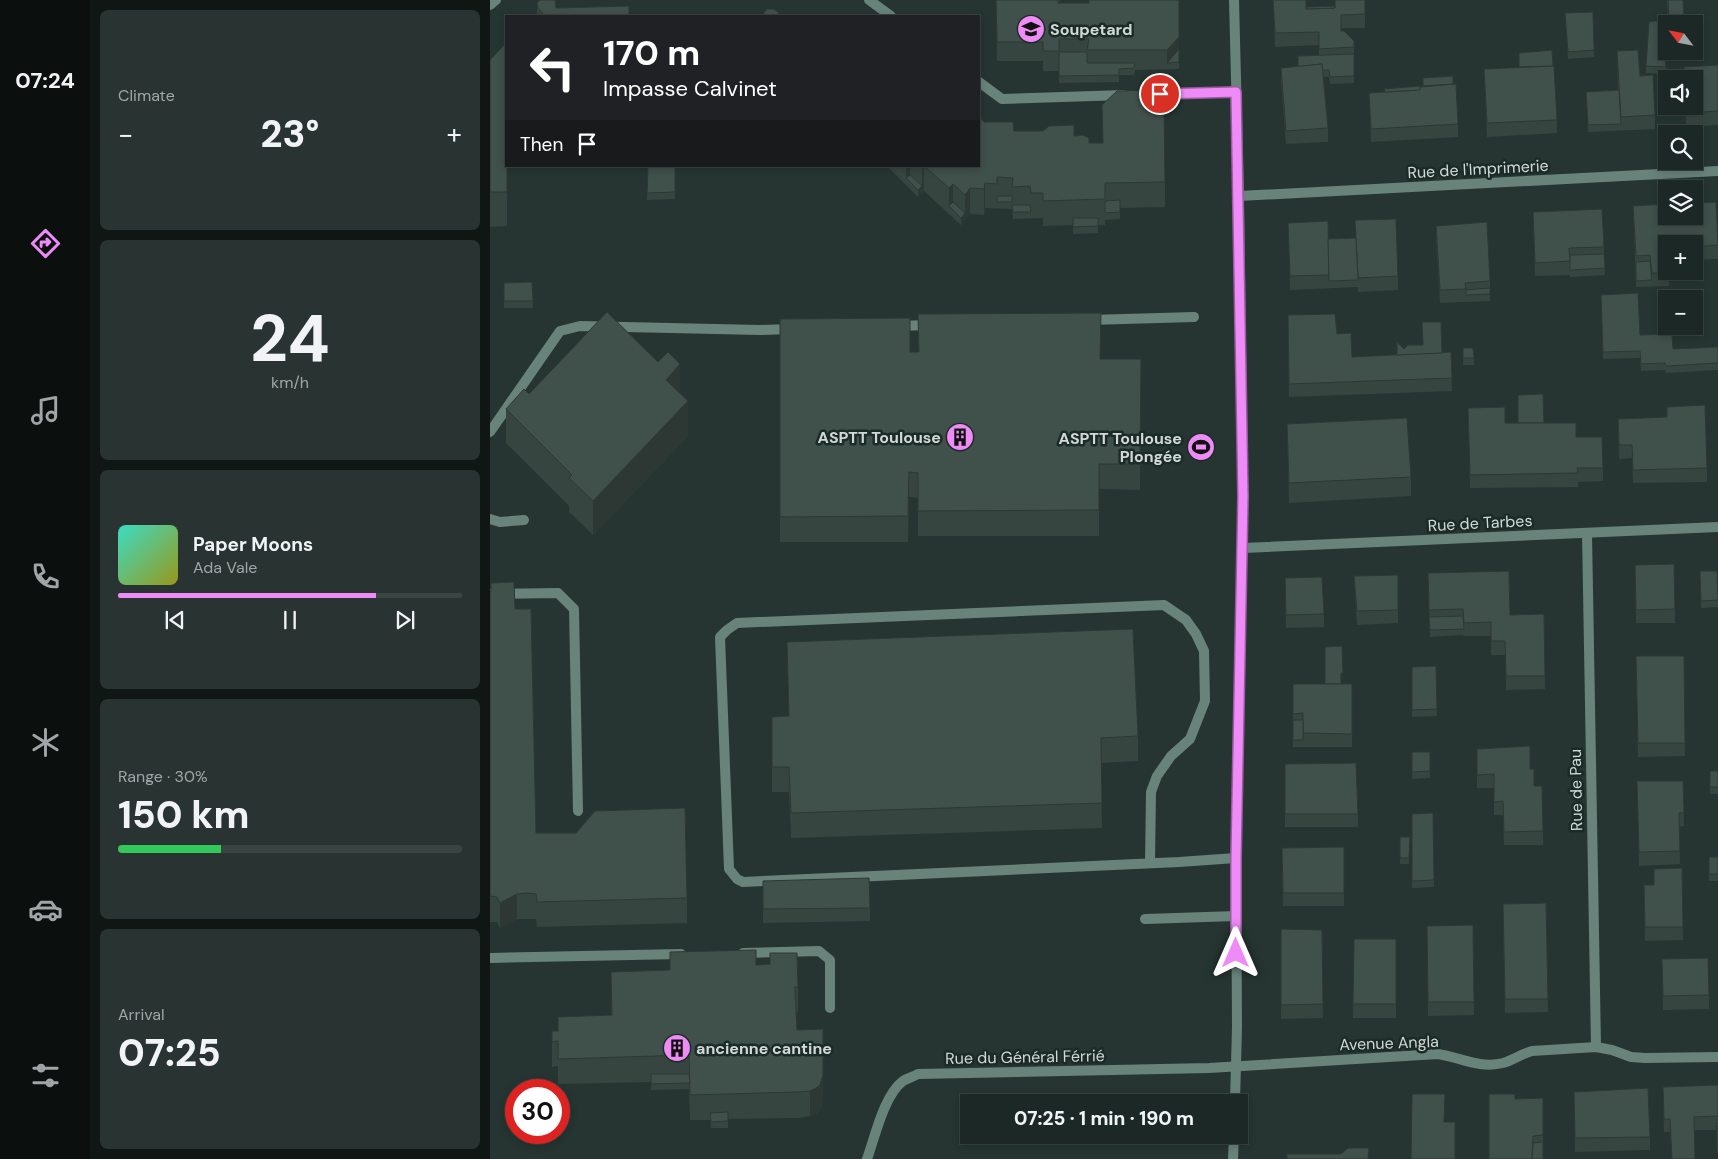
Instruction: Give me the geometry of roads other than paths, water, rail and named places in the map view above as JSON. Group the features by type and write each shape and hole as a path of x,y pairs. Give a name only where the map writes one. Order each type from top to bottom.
{"street":[{"path":"490,5 496,0"},
{"path":"869,0 889,15"},
{"path":"1234,0 1239,196 1243,548 1236,858 1235,1094"},
{"path":"980,83 1002,100 1236,92"},
{"name":"Rue de l'Imprimerie","path":"1239,196 1718,171"},
{"path":"1075,320 1194,317"},
{"path":"888,326 938,324"},
{"path":"490,432 560,331 580,326 760,330 800,328"},
{"path":"490,519 500,522 524,520"},
{"name":"Rue de Tarbes","path":"1243,548 1718,527"},
{"name":"Rue de Pau","path":"1587,533 1596,1047"},
{"path":"490,594 558,593 574,609 578,811"},
{"path":"1150,863 1151,792 1157,776 1171,756 1190,739 1205,700 1204,651 1196,634 1186,620 1173,610 1164,606 737,623 720,638 729,869 737,879 744,882 1150,863 1236,858"},
{"path":"1145,919 1236,916"},
{"path":"731,953 819,951 830,960 830,1008"},
{"path":"490,958 693,954"},
{"name":"Avenue Angla","path":"1236,1066 1438,1054 1451,1056 1473,1064 1501,1063 1532,1051 1596,1047 1612,1050 1631,1057 1718,1057"},
{"name":"Rue du Général Férrié","path":"867,1159 887,1102 903,1081 918,1074 1236,1066"},
{"path":"1233,1159 1234,1144"}],"place":[{"name":"Soupetard","path":"1031,29"},
{"name":"ASPTT Toulouse","path":"960,437"},
{"name":"ASPTT Toulouse Plongée","path":"1201,447"},
{"name":"ancienne cantine","path":"677,1048"}]}
